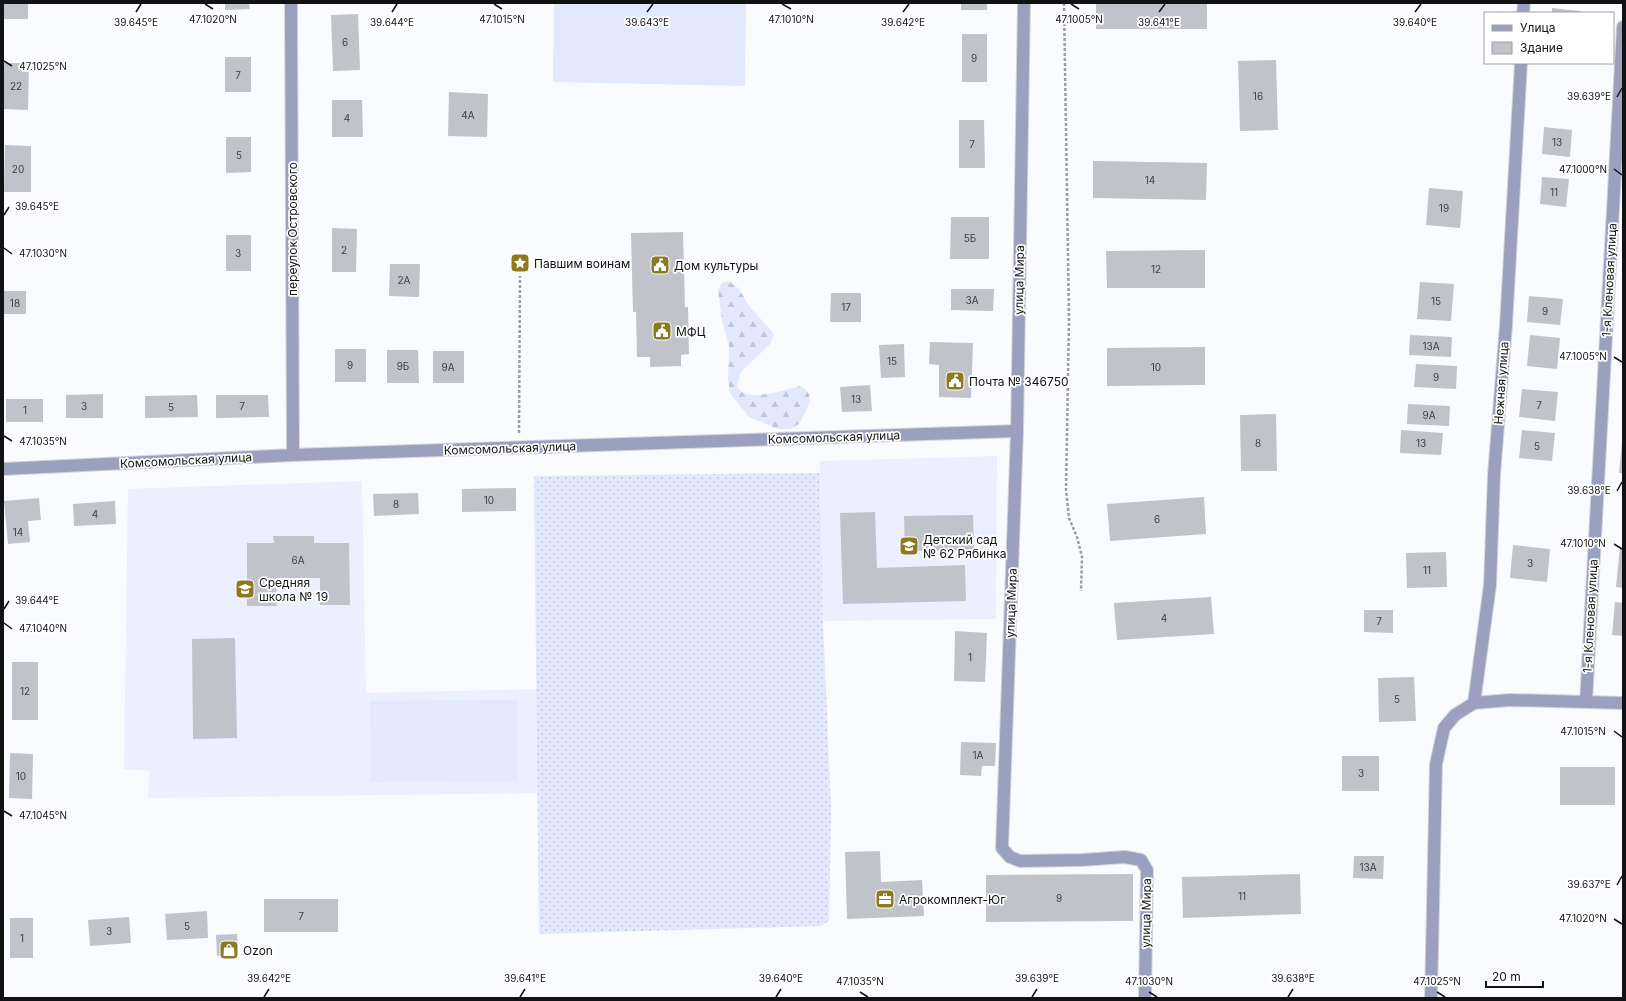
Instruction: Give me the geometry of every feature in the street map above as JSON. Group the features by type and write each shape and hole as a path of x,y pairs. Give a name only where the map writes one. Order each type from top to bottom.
{"street":[{"name":"переулок Островского","path":"291,3 293,455"},
{"name":"улица Мира","path":"1024,3 1017,431 1002,848 1010,858 1020,862 1125,857 1141,860 1147,870 1145,998"},
{"name":"1-я Кленовая улица","path":"1586,702 1623,27"},
{"name":"Нежная улица","path":"1474,703 1490,585 1494,475 1506,325 1521,64"},
{"name":"Комсомольская улица","path":"3,469 293,455 1017,431"},
{"path":"1430,998 1433,931 1436,764 1444,728 1455,715 1474,703 1510,700 1623,704"}],"path":[{"path":"1064,3 1069,319 1066,490 1069,518 1077,537 1082,557 1081,591"},
{"path":"518,448 520,276"}],"shaded area":[{"name":"Детский сад № 62 Рябинка","path":"997,456 996,619 823,621 820,461"},
{"name":"Средняя школа № 19","path":"362,481 366,693 537,689 539,793 148,798 150,771 124,769 128,489"}],"green space":[{"path":"554,3 746,3 745,86 553,82"},
{"path":"729,281 739,289 749,306 774,334 770,344 740,373 737,385 739,390 748,394 762,395 800,386 805,389 809,394 810,402 800,423 791,429 778,429 749,417 730,393 728,379 729,346 722,320 718,290 722,283"},
{"path":"820,473 823,621 831,809 829,921 820,926 539,934 534,476"},
{"path":"517,700 517,781 371,782 370,701"}],"building":[{"path":"3,3 28,3 28,19 3,19"},
{"path":"225,3 249,3 250,9 225,10"},
{"path":"961,3 987,3 987,10 961,10"},
{"path":"1096,3 1207,3 1207,29 1096,29"},
{"path":"1552,8 1580,11 1580,12 1552,12"},
{"path":"358,14 360,70 333,71 331,15"},
{"path":"962,34 987,34 987,82 962,82"},
{"path":"225,57 251,57 251,92 225,92"},
{"path":"1276,60 1278,130 1240,131 1238,61"},
{"path":"3,63 29,63 28,110 3,109"},
{"path":"449,92 488,94 487,137 448,136"},
{"path":"332,100 362,100 363,137 332,137"},
{"path":"959,120 984,120 985,168 959,168"},
{"path":"1544,127 1572,130 1570,157 1542,154"},
{"path":"226,137 251,137 251,172 226,173"},
{"path":"5,145 31,146 31,192 4,192"},
{"path":"1093,161 1207,163 1206,200 1093,198"},
{"path":"1542,177 1569,179 1566,207 1540,204"},
{"path":"1429,188 1463,191 1460,228 1426,225"},
{"path":"951,217 989,217 989,259 950,259"},
{"path":"332,228 357,229 356,272 332,272"},
{"path":"683,232 685,307 688,307 689,354 681,355 681,366 650,367 650,357 637,357 636,312 633,312 631,233"},
{"path":"226,235 251,235 251,271 226,271"},
{"path":"1205,250 1205,288 1107,288 1106,251"},
{"path":"390,264 420,264 419,297 389,296"},
{"path":"1420,282 1454,284 1451,321 1417,319"},
{"path":"951,289 994,289 993,311 951,310"},
{"path":"3,291 26,291 26,314 3,314"},
{"path":"831,293 861,293 861,322 830,322"},
{"path":"1529,296 1563,299 1560,325 1527,322"},
{"path":"1410,335 1452,337 1451,357 1409,355"},
{"path":"1530,335 1560,338 1557,369 1527,366"},
{"name":"Почта № 346750","path":"930,342 973,343 971,398 939,397 939,365 929,364"},
{"path":"904,344 905,377 881,378 879,345"},
{"path":"1205,347 1205,385 1107,386 1107,348"},
{"path":"335,349 366,349 366,382 335,382"},
{"path":"387,350 418,350 419,383 387,383"},
{"path":"433,351 464,351 464,383 433,383"},
{"path":"1416,364 1457,366 1456,389 1414,387"},
{"path":"870,385 872,411 842,412 840,387"},
{"path":"1522,389 1558,392 1555,421 1519,417"},
{"path":"103,394 103,418 66,418 66,395"},
{"path":"197,395 198,417 145,418 145,396"},
{"path":"216,395 268,395 269,417 216,418"},
{"path":"6,399 43,399 43,422 6,422"},
{"path":"1408,404 1450,406 1449,426 1407,424"},
{"path":"1276,414 1277,471 1241,471 1240,415"},
{"path":"1401,430 1443,433 1441,455 1400,453"},
{"path":"1522,430 1555,433 1552,461 1519,458"},
{"path":"1622,442 1623,473 1619,473"},
{"path":"516,488 516,511 462,512 462,489"},
{"path":"418,493 419,514 374,516 373,494"},
{"path":"1204,497 1206,534 1110,541 1107,504"},
{"path":"39,498 41,520 28,521 30,542 8,544 4,501"},
{"path":"115,501 116,524 74,526 73,504"},
{"path":"875,512 877,568 965,565 966,601 843,604 840,513"},
{"path":"973,515 974,550 905,551 904,516"},
{"path":"273,536 314,536 314,543 349,543 350,605 320,605 320,578 276,578 277,606 247,606 247,543 274,543"},
{"path":"1513,545 1550,549 1547,582 1510,578"},
{"path":"1620,547 1623,548 1623,588 1616,587"},
{"path":"1446,552 1447,587 1407,588 1406,553"},
{"path":"1211,597 1214,634 1117,640 1114,603"},
{"path":"1615,602 1623,603 1623,636 1612,635"},
{"path":"1364,610 1393,610 1393,633 1364,632"},
{"path":"955,631 987,633 985,682 954,681"},
{"path":"235,638 237,738 193,739 192,639"},
{"path":"12,662 38,662 38,720 12,720"},
{"path":"1414,677 1416,721 1379,722 1378,678"},
{"path":"961,742 996,743 995,766 982,766 981,776 960,775"},
{"path":"10,753 33,754 32,799 9,798"},
{"path":"1342,756 1379,756 1379,791 1342,791"},
{"path":"1560,767 1615,767 1615,805 1560,805"},
{"name":"Агрокомплект-Юг","path":"880,851 881,882 922,880 924,916 847,919 845,852"},
{"path":"1354,856 1384,856 1383,879 1353,878"},
{"path":"1133,874 1133,921 986,922 986,875"},
{"path":"1300,874 1301,914 1183,918 1182,877"},
{"path":"264,899 338,899 338,932 264,932"},
{"path":"207,911 208,938 167,940 165,914"},
{"path":"129,917 131,943 90,946 88,920"},
{"path":"10,918 33,918 33,958 10,958"},
{"path":"237,934 238,955 217,956 216,935"}],"place":[{"name":"Павшим воинам","path":"520,263"},
{"name":"Дом культуры","path":"660,265"},
{"name":"МФЦ","path":"662,331"},
{"name":"Почта № 346750","path":"955,381"},
{"name":"Детский сад № 62 Рябинка","path":"909,546"},
{"name":"Средняя школа № 19","path":"245,589"},
{"name":"Агрокомплект-Юг","path":"885,899"},
{"name":"Ozon","path":"229,950"}]}
